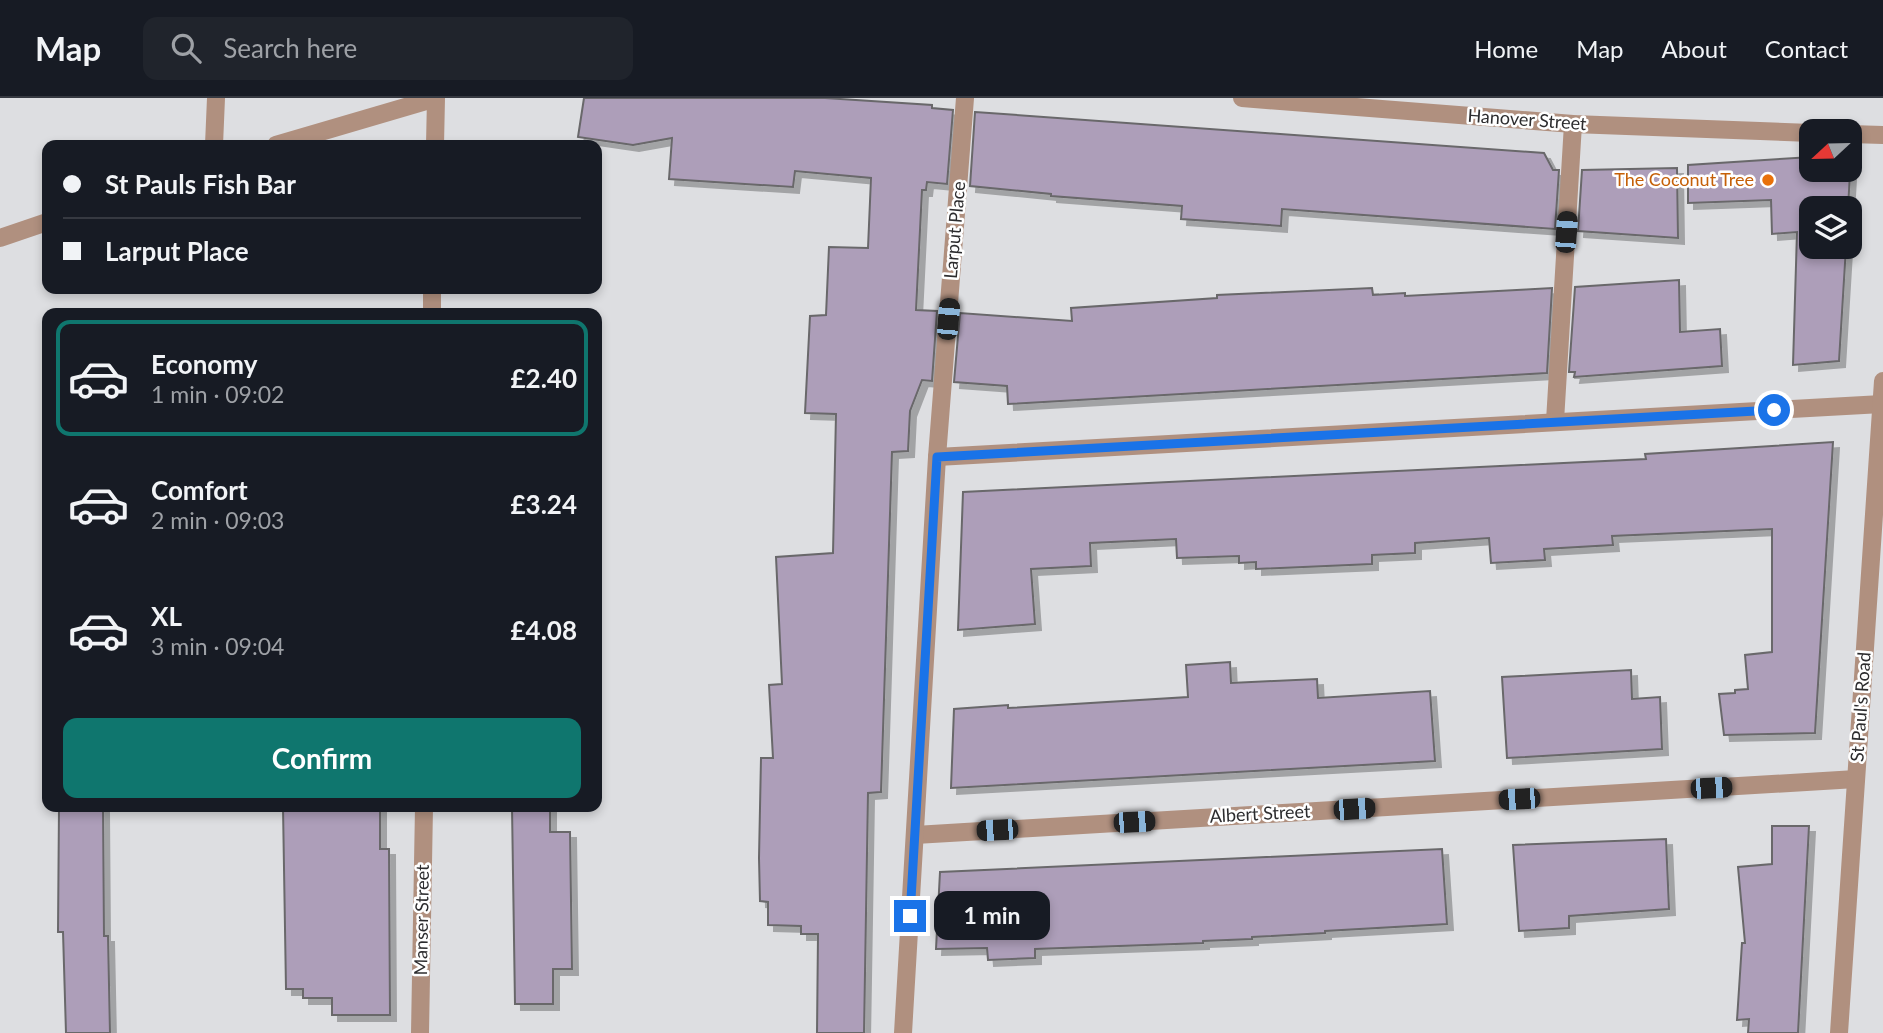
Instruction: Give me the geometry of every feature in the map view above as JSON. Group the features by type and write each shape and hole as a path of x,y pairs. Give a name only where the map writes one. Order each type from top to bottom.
{"street":[{"path":"214,140 216,98"},
{"path":"293,140 436,98 435,140"},
{"name":"Larput Place","path":"903,1033 937,457 965,98"},
{"name":"Hanover Street","path":"1242,98 1297,100 1573,124 1799,133"},
{"path":"1555,421 1573,124"},
{"path":"1862,134 1883,135"},
{"path":"0,239 42,224"},
{"name":"St Paul's Road","path":"1839,1033 1883,381"},
{"path":"937,457 1882,404"},
{"name":"Albert Street","path":"915,835 1856,779"},
{"name":"Manser Street","path":"420,1033 424,812"}],"building":[{"path":"584,98 825,98 932,105 932,108 953,110 947,184 927,182 926,190 922,190 916,310 937,311 932,381 922,380 910,411 908,451 892,452 881,792 868,793 864,1033 817,1033 818,934 801,934 801,926 768,925 768,902 760,901 759,858 761,758 773,758 769,685 782,684 776,557 833,553 836,414 805,413 810,316 826,315 829,247 868,248 871,178 795,171 793,187 669,179 672,138 633,145 578,137"},
{"path":"975,112 1544,153 1553,170 1559,170 1555,229 1282,209 1281,226 1181,219 1182,206 1051,196 970,186"},
{"path":"1799,158 1799,182 1850,182 1849,196 1799,196 1799,259 1845,259 1839,361 1793,365 1797,232 1772,234 1771,200 1688,203 1688,165"},
{"path":"1677,168 1678,238 1578,231 1582,170"},
{"path":"1679,280 1680,332 1720,329 1722,366 1574,377 1575,372 1569,372 1575,287"},
{"path":"1372,288 1373,295 1405,293 1405,296 1552,288 1547,373 1008,404 1007,386 954,382 960,313 1072,321 1071,308 1217,298 1217,295"},
{"path":"1833,442 1815,733 1724,735 1719,694 1748,689 1745,655 1772,652 1772,529 1612,536 1613,545 1544,549 1545,560 1491,563 1489,538 1415,543 1415,553 1372,555 1372,564 1256,569 1256,562 1239,563 1239,556 1177,558 1176,539 1090,543 1091,566 1031,569 1035,624 958,630 963,492 1646,459 1645,454"},
{"path":"1230,662 1231,683 1317,679 1318,698 1430,691 1435,761 951,788 954,709 1188,697 1186,665"},
{"path":"1631,670 1632,699 1660,697 1662,749 1507,758 1502,677"},
{"path":"59,812 103,812 104,936 108,936 110,1033 66,1033 63,932 58,932"},
{"path":"283,812 380,812 380,849 389,849 390,1015 332,1015 332,998 303,998 303,989 286,989"},
{"path":"512,812 550,812 550,832 570,832 572,969 553,969 553,1004 515,1004"},
{"path":"1772,826 1809,826 1798,1033 1748,1033 1749,1019 1737,1020 1742,943 1745,943 1738,867 1772,864"},
{"path":"1666,839 1669,909 1569,916 1569,928 1519,931 1513,845"},
{"path":"1442,849 1447,924 1325,931 1203,943 1035,949 1035,958 988,960 987,948 936,949 940,872"}],"place":[{"name":"The Coconut Tree","path":"1768,180"}],"route":[{"path":"910,916 937,457 1774,410"}]}
